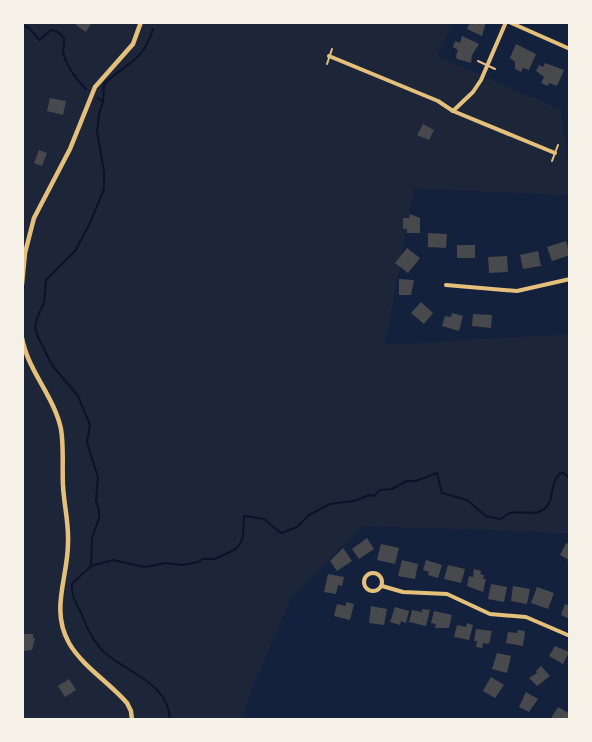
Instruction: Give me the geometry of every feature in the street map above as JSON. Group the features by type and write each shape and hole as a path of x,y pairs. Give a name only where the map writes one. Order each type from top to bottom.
{"street":[{"path":"22,284 25,253 34,218 70,149 95,86 133,44 141,22"},
{"path":"453,111 473,92 508,22 570,48"},
{"path":"329,56 438,101 453,111 555,153"},
{"path":"446,285 517,292 570,279"},
{"path":"22,338 27,356 53,406 61,430 63,487 68,543 59,605 62,626 68,642 81,660 127,703 131,711 132,720"},
{"path":"376,574 381,579 382,586 376,591 370,591 364,581 369,575 376,574"},
{"path":"382,586 404,592 447,594 490,614 526,617 570,636"}],"lane":[{"path":"326,64 332,49"},
{"path":"478,61 495,69"},
{"path":"552,160 558,146"}],"shaded area":[{"path":"22,23 453,23 437,56 561,110 569,171 569,196 414,188 385,345 569,334 569,533 363,526 290,599 245,706 244,719 23,719"}],"building":[{"path":"78,22 92,22 86,32 76,25"},
{"path":"470,22 486,22 482,36 467,29"},
{"path":"462,36 479,44 472,55 471,63 457,59 458,50 453,47 455,41 460,43"},
{"path":"516,44 536,54 529,70 523,68 521,72 515,69 515,62 510,58"},
{"path":"545,63 564,70 557,86 549,83 548,86 541,83 544,77 536,71 539,65 543,67"},
{"path":"50,98 66,101 63,115 47,111"},
{"path":"423,124 434,130 429,140 417,135"},
{"path":"39,150 47,153 42,166 34,163"},
{"path":"410,214 420,218 420,233 407,233 407,229 403,229 403,218 409,218"},
{"path":"428,233 447,234 446,248 428,247"},
{"path":"566,241 570,255 552,261 547,247"},
{"path":"457,245 475,245 475,258 457,258"},
{"path":"407,248 420,258 408,273 395,263"},
{"path":"538,251 541,266 523,269 520,255"},
{"path":"507,256 508,272 489,273 488,257"},
{"path":"399,279 414,280 411,295 399,295"},
{"path":"421,302 433,313 424,324 411,313"},
{"path":"452,313 463,316 459,331 442,326 445,316 451,317"},
{"path":"473,314 492,315 491,328 472,326"},
{"path":"367,538 374,549 359,559 352,549"},
{"path":"566,543 570,545 570,564 567,563 569,560 560,555"},
{"path":"381,544 399,548 395,564 377,560"},
{"path":"343,548 352,561 337,571 330,561"},
{"path":"402,560 418,564 415,579 398,576"},
{"path":"426,560 442,565 438,578 428,575 429,572 423,570"},
{"path":"448,565 465,569 461,583 444,579"},
{"path":"474,569 481,571 480,574 484,575 483,579 486,579 483,592 467,586 469,576 473,577"},
{"path":"328,574 344,577 342,586 338,585 336,594 324,592"},
{"path":"491,584 507,587 504,602 488,599"},
{"path":"513,586 530,589 527,604 511,601"},
{"path":"537,587 554,593 548,609 531,603"},
{"path":"346,602 354,604 350,620 334,616 337,604 346,606"},
{"path":"565,604 570,606 570,619 561,615"},
{"path":"371,606 387,609 384,625 369,623"},
{"path":"395,607 409,611 406,623 401,621 400,625 390,622"},
{"path":"422,609 430,610 426,626 409,622 412,610 422,612"},
{"path":"434,611 452,615 449,628 435,628 436,624 431,623"},
{"path":"467,623 473,625 469,640 454,637 457,625 466,627"},
{"path":"476,629 492,631 489,644 483,643 482,648 476,647 477,641 474,641"},
{"path":"518,630 525,631 523,646 506,643 508,632 517,633"},
{"path":"24,634 33,634 33,638 35,638 32,650 24,651"},
{"path":"555,646 569,652 563,664 549,656"},
{"path":"497,653 511,656 507,673 492,669"},
{"path":"541,666 550,676 537,686 529,678 537,673 536,671"},
{"path":"491,677 504,685 495,698 483,691"},
{"path":"69,679 76,690 65,697 58,686"},
{"path":"526,692 538,699 529,712 519,707"},
{"path":"558,707 570,714 567,719 550,720"}],"waterway":[{"path":"22,25 29,28 39,40 51,30 61,34 64,39 63,51 66,61 75,77 86,89"},
{"path":"153,29 149,40 139,55 104,84 103,102 99,114 97,132 104,171 104,189 89,225 75,251 46,280 44,303 37,318 35,328 52,365 78,396 90,425 87,442 98,478 96,501 99,518 92,538 91,566 72,584 74,599 97,644 114,660 146,680 155,688 163,697 168,707 170,720"},
{"path":"98,98 103,102"},
{"path":"91,566 113,560 145,567 165,563 183,565 203,559 215,559 236,549 241,542 244,516 264,519 281,533 297,527 309,515 330,504 354,501 370,495 374,496 380,490 392,489 407,481 416,481 437,473 442,493 467,500 486,516 500,519 510,513 535,513 543,510 551,499 554,484 559,474 564,473 570,479"}]}
